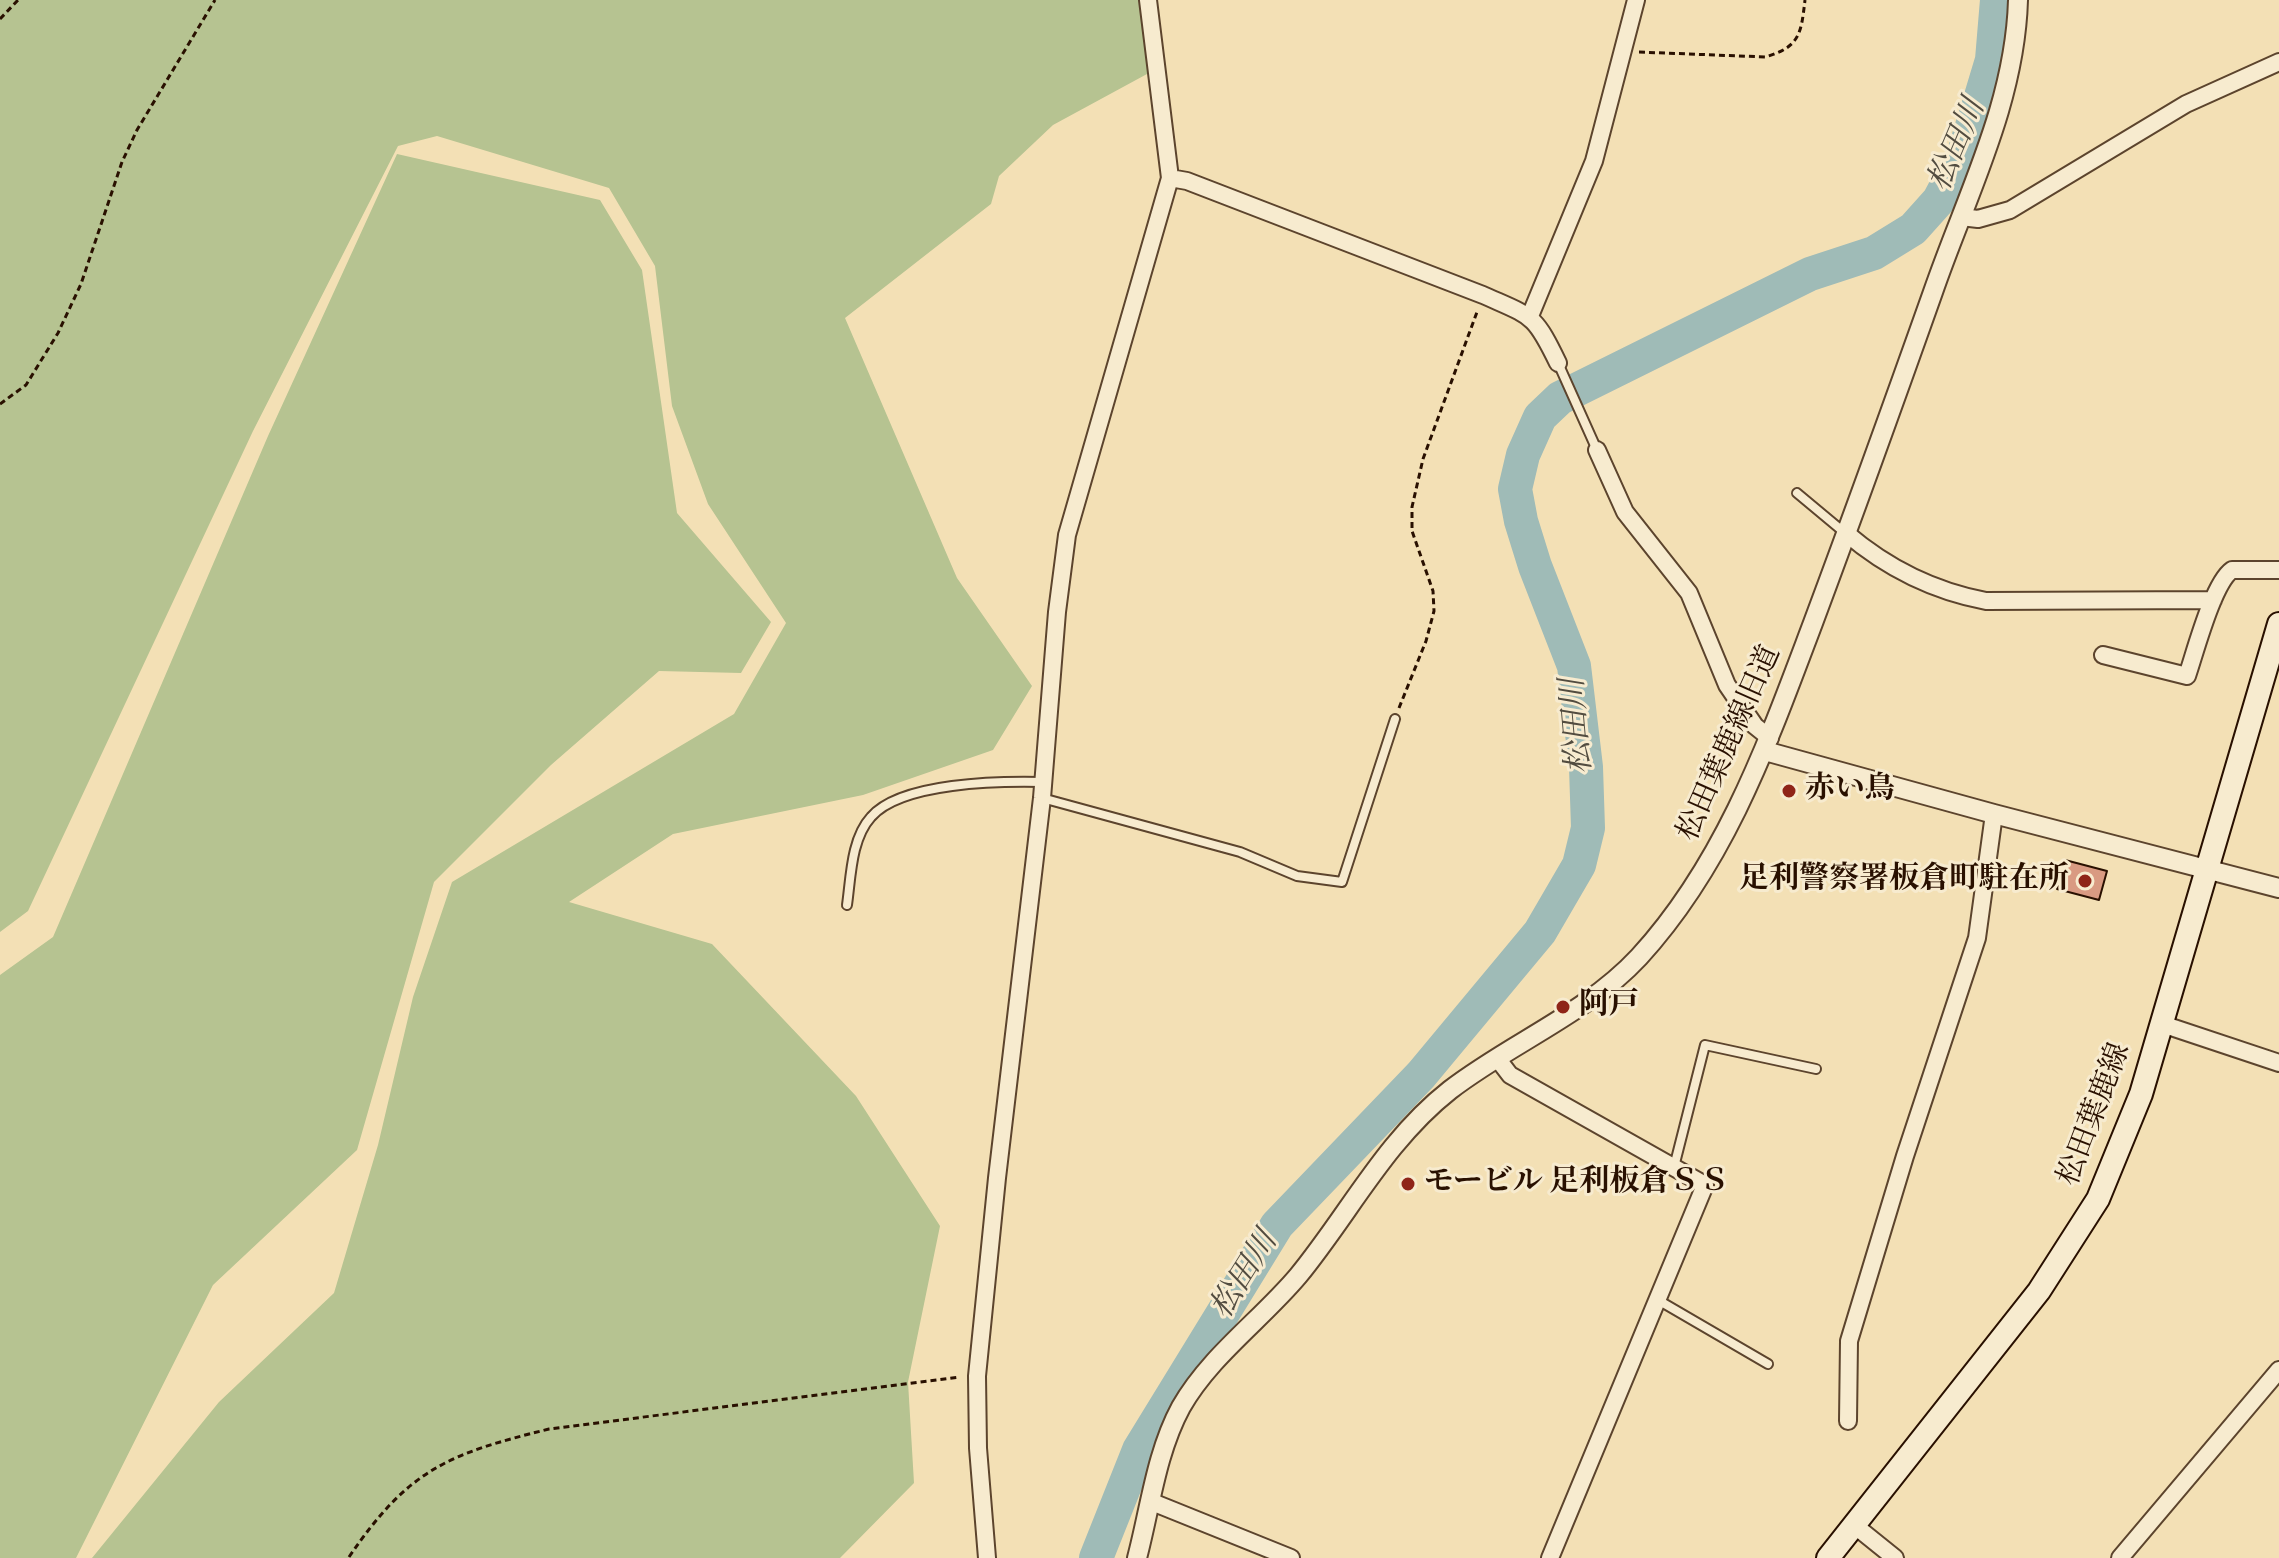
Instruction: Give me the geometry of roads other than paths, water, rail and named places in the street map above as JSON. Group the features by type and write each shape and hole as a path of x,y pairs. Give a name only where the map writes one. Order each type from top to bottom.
{"main road":[{"name":"松田葉鹿線","path":"1828,1558 2039,1291 2098,1199 2141,1094 2279,624"}],"street":[{"path":"987,1558 978,1448 977,1376 1043,790 1057,612 1067,535 1170,178 1148,0"},
{"path":"1530,316 1594,161 1636,0"},
{"name":"松田葉鹿線旧道","path":"1137,1558 1161,1460 1182,1406 1215,1363 1298,1276 1380,1161 1414,1123 1449,1091 1618,979 1660,933 1707,867 1767,744 1994,131 2008,78 2018,0"},
{"path":"1961,217 1978,219 2010,210 2175,110 2279,62"},
{"path":"1170,178 1187,181 1530,316 1542,329 1558,363"},
{"path":"1597,450 1625,512 1689,593 1727,685 1767,744 1994,814 2279,888"},
{"path":"1846,533 1907,575 1950,594 1986,601 2213,600"},
{"path":"2103,655 2187,676 2213,600 2226,574 2232,570 2279,570"},
{"path":"1848,1421 1849,1341 1905,1156 1977,938 1994,814"},
{"path":"2162,1024 2279,1063"},
{"path":"1497,1058 1510,1075 1705,1185 1550,1558"},
{"path":"2120,1558 2279,1370"},
{"path":"1152,1502 1291,1558"},
{"path":"1854,1525 1895,1558"}],"lane":[{"path":"1558,363 1597,450"},
{"path":"1797,493 1846,533"},
{"path":"847,905 855,850 870,818 880,809 906,798 965,784 1043,790 1240,852 1297,876 1342,882 1395,719"},
{"path":"1674,1168 1705,1045 1816,1069"},
{"path":"1658,1300 1768,1364"}],"waterway":[{"name":"松田川","path":"1096,1558 1139,1450 1277,1225 1421,1075 1540,932 1579,865 1588,828 1586,767 1574,666 1535,566 1515,489 1523,455 1540,417 1560,398 1810,274 1874,253 1913,229 1939,200 1964,153 1992,60 1997,0"}],"place":[{"name":"赤い鳥","path":"1789,791"},
{"name":"足利警察署板倉町駐在所","path":"2085,881"},
{"name":"阿戸","path":"1563,1007"},
{"name":"モービル 足利板倉ＳＳ","path":"1408,1184"}]}
